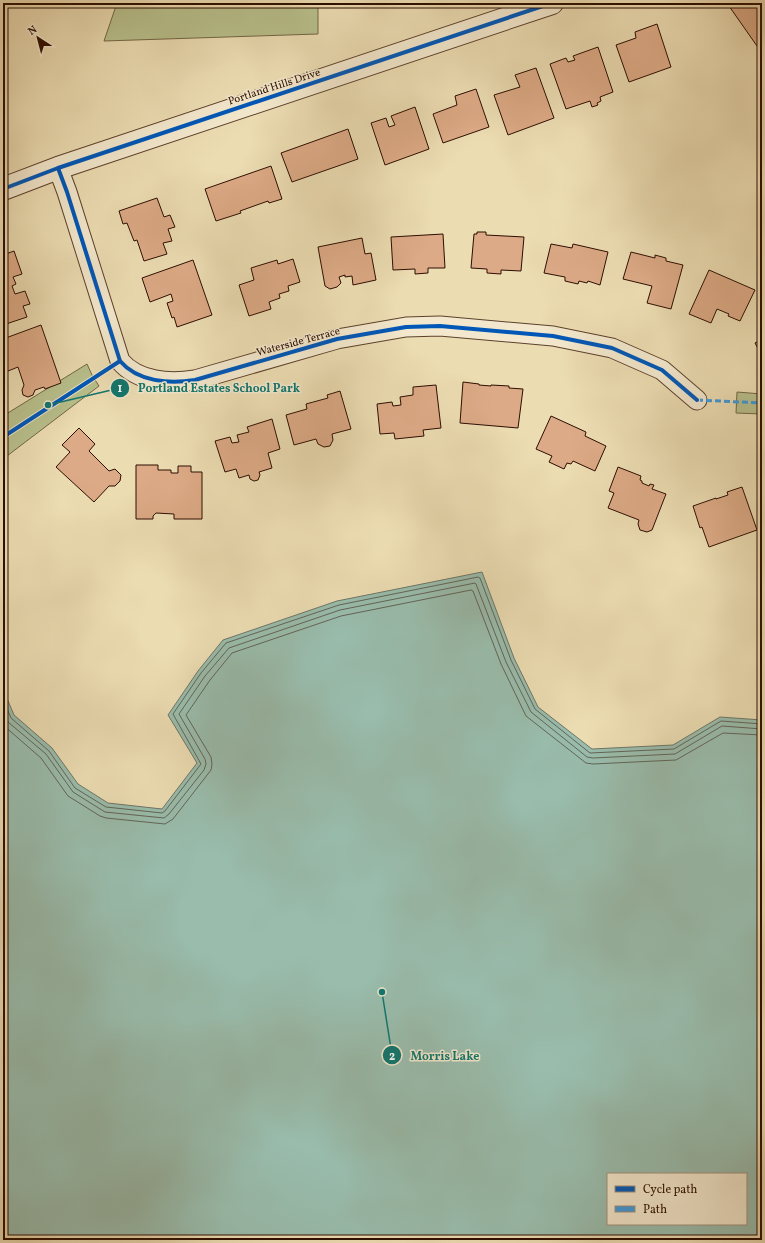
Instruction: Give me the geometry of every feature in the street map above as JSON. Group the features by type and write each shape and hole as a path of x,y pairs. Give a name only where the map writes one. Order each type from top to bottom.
{"street":[{"name":"Portland Hills Drive","path":"3,189 58,168 552,3"},
{"name":"Waterside Terrace","path":"58,168 120,361 128,370 147,378 167,382 195,380 337,339 406,327 440,326 553,336 612,348 662,370 697,400"}],"green space":[{"path":"117,3 318,3 318,34 104,41"},
{"path":"87,364 99,386 3,459 3,416"},
{"path":"737,392 762,394 762,414 736,413"}],"water":[{"path":"482,572 514,658 538,707 592,749 673,745 720,717 762,720 762,1240 3,1240 3,689 14,715 52,748 78,784 108,803 162,809 197,763 168,715 198,671 223,640 337,601"}],"building":[{"path":"732,3 762,3 762,43 757,46 729,6"},
{"path":"657,24 671,67 629,82 616,45 636,38 635,32"},
{"path":"598,47 613,92 600,97 601,101 597,103 598,105 592,107 590,101 566,109 550,64 566,58 568,62 575,60 573,56"},
{"path":"536,68 554,118 508,135 494,95 520,87 515,75"},
{"path":"476,89 489,127 443,143 433,114 457,105 455,96"},
{"path":"415,107 429,149 385,165 371,123 386,118 389,127 395,125 391,116"},
{"path":"348,129 358,159 292,182 281,153"},
{"path":"271,166 282,199 269,203 268,201 240,211 241,213 216,221 205,189"},
{"path":"157,198 164,217 170,215 175,227 168,229 172,241 163,243 167,254 144,261 137,240 134,241 127,223 123,224 119,211"},
{"path":"477,232 486,232 486,235 524,237 521,271 501,270 501,274 487,273 487,269 471,268 474,234 477,234"},
{"path":"443,234 445,268 428,268 428,273 415,274 415,269 393,270 391,237"},
{"path":"362,238 365,254 371,253 376,280 353,285 352,276 345,277 345,275 339,277 341,283 337,287 330,289 325,286 318,247"},
{"path":"551,244 572,248 573,244 608,252 600,285 588,281 587,283 579,281 578,284 565,281 565,277 544,273"},
{"path":"14,251 22,274 13,277 16,284 12,286 15,294 25,291 30,304 23,306 27,317 3,325 3,255"},
{"path":"631,252 655,258 655,255 666,258 666,261 683,265 671,309 647,303 652,286 623,279"},
{"path":"293,259 300,282 288,286 289,291 279,294 280,298 269,302 271,309 249,316 239,285 254,280 251,268 277,260 278,264"},
{"path":"193,260 212,315 177,327 167,303 173,301 171,294 150,302 142,278"},
{"path":"709,270 755,290 740,321 717,309 711,323 689,314"},
{"path":"41,325 61,383 45,389 44,387 35,390 33,395 28,397 23,395 22,390 24,385 18,367 3,373 3,339"},
{"path":"762,339 762,356 755,343"},
{"path":"463,382 479,385 509,386 509,388 523,389 518,428 460,423"},
{"path":"436,385 441,428 423,430 424,436 395,439 394,433 380,434 377,404 392,402 393,406 401,405 400,397 413,395 413,387"},
{"path":"340,391 351,429 332,434 333,440 330,446 324,447 318,444 316,439 294,445 286,415 307,409 306,404 328,398 327,395"},
{"path":"551,416 586,432 585,436 606,446 595,471 573,461 571,464 567,463 564,469 549,462 552,456 536,449"},
{"path":"272,419 280,449 268,453 272,468 259,472 260,475 258,480 254,481 250,479 249,475 239,478 236,469 225,472 215,441 230,437 232,443 239,442 237,435 249,432 247,427"},
{"path":"79,428 95,444 89,451 109,471 115,469 121,475 120,481 115,486 109,486 94,502 56,467 70,452 62,445"},
{"path":"136,465 158,465 158,470 171,470 171,473 178,473 178,466 191,466 191,472 202,472 202,519 174,519 174,514 156,513 153,516 153,519 136,519"},
{"path":"618,467 641,476 640,480 642,483 649,486 650,484 654,485 652,489 666,494 652,530 647,532 640,530 638,524 639,520 608,508 614,493 609,491"},
{"path":"742,487 757,530 709,547 702,527 700,528 693,506 728,495 727,492"}],"marked path":[{"path":"697,400 762,403"}],"cycle path":[{"path":"3,189 58,168 552,3"},
{"path":"58,168 67,192 120,361 127,368 145,377 154,380 175,382 195,380 337,339 406,327 440,326 553,336 612,348 662,370 697,400"},
{"path":"3,437 120,361"}],"place":[{"name":"Portland Estates School Park","path":"48,405"},
{"name":"Morris Lake","path":"382,992"}]}
